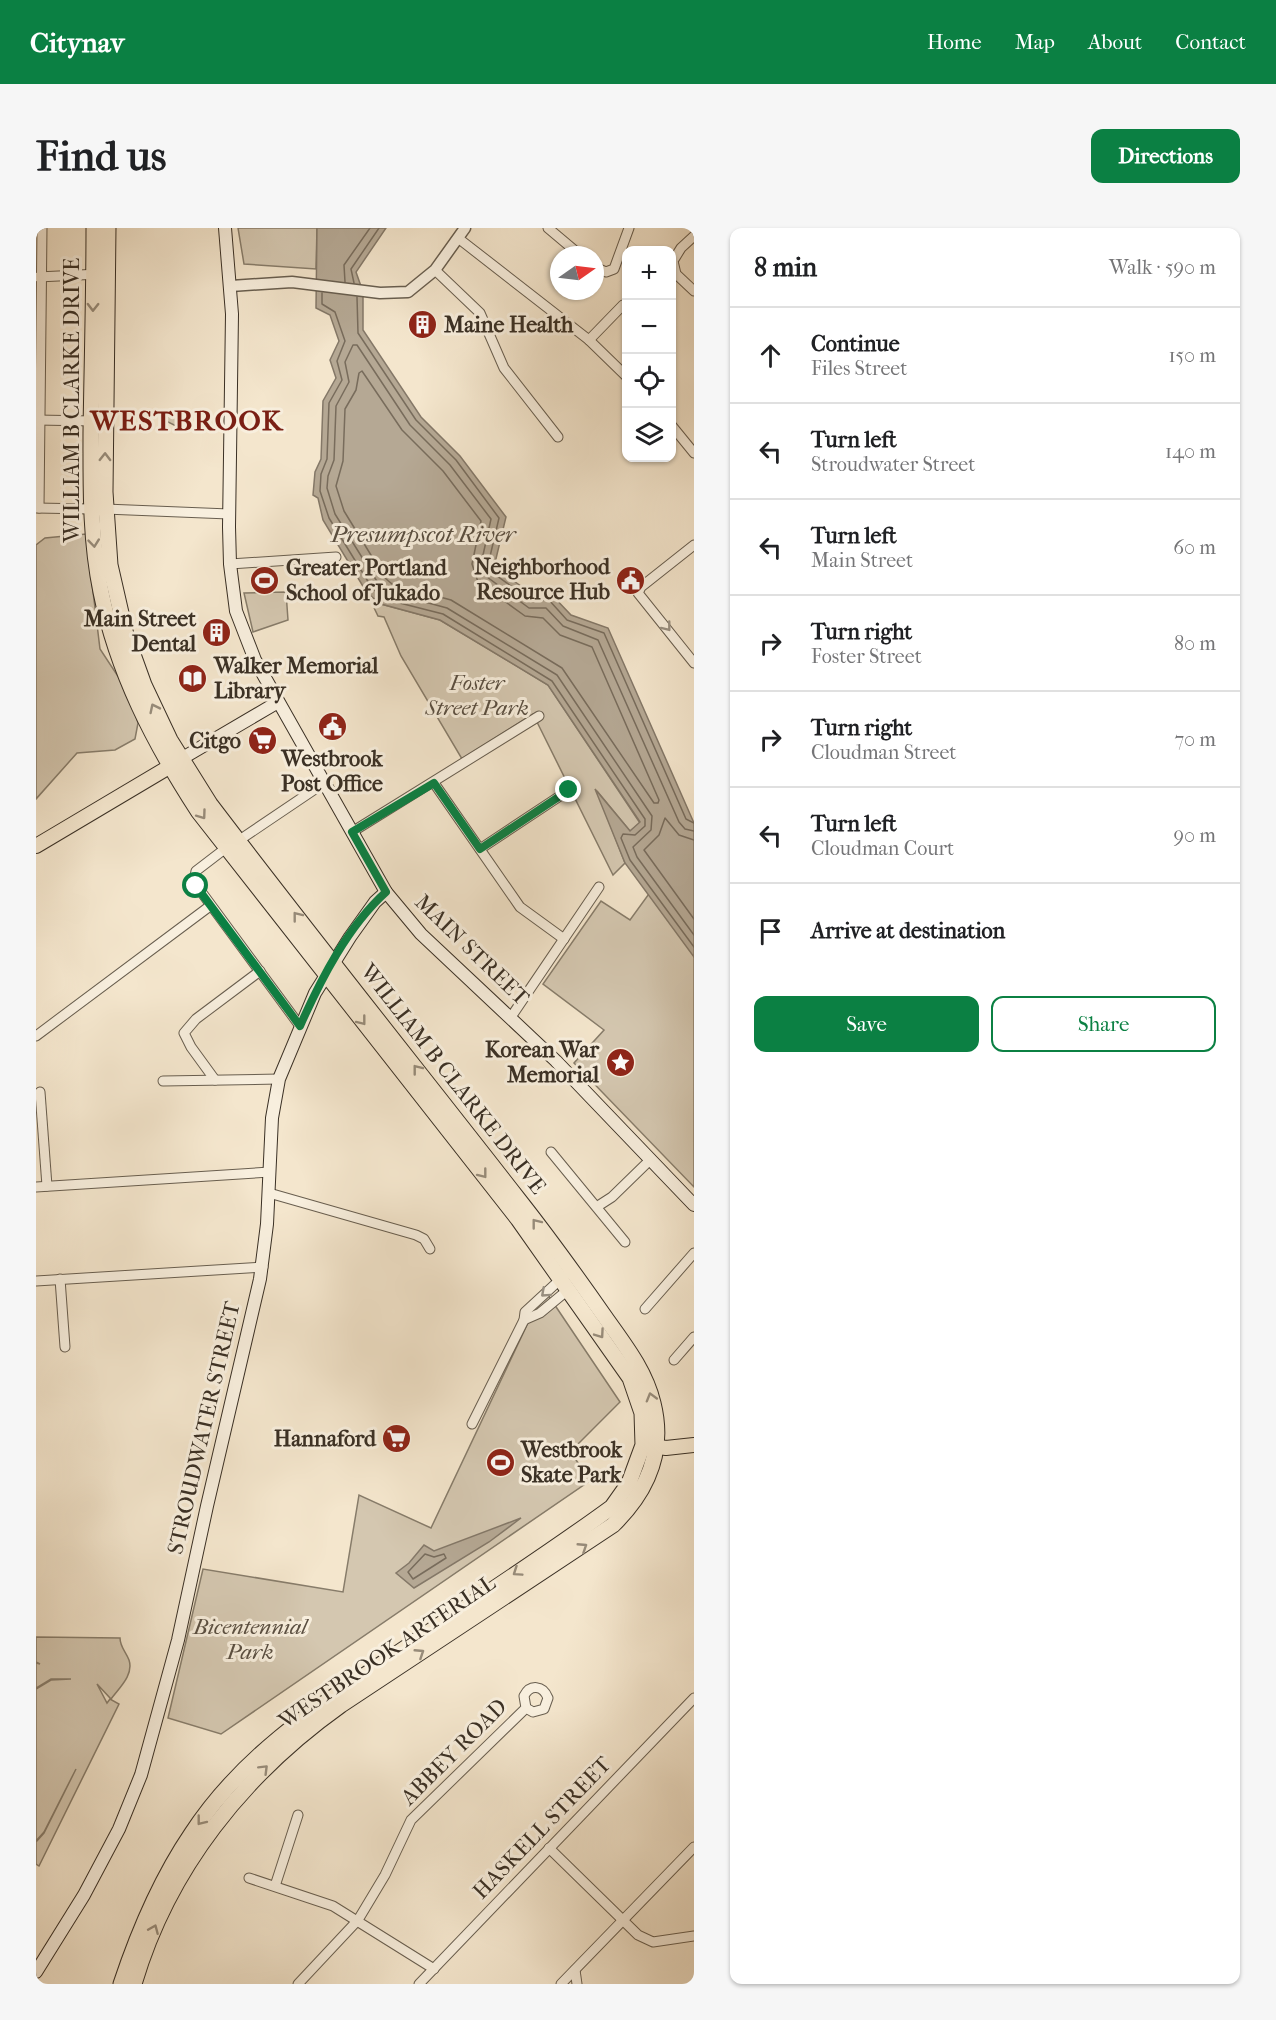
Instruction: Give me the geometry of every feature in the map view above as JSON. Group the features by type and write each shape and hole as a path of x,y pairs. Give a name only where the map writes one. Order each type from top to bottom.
{"highway":[{"name":"WILLIAM B CLARKE DRIVE","path":"94,228 100,274 98,509 126,635 176,763 232,845 330,969 567,1279 642,1371 655,1411 650,1446"},
{"name":"WILLIAM B CLARKE DRIVE","path":"100,274 108,228"},
{"name":"WESTBROOK ARTERIAL","path":"121,1984 138,1933 158,1889 192,1832 250,1763 309,1713 612,1507 650,1446"},
{"name":"WESTBROOK ARTERIAL","path":"134,1984 159,1918 190,1859 218,1820 261,1771 298,1737 341,1705 613,1525 631,1508 645,1486 650,1446"}],"main road":[{"name":"MAIN STREET","path":"225,228 231,286 233,361 230,564 236,610 244,636 278,702 386,892 421,934 511,1017 694,1205"},
{"path":"36,846 278,702"},
{"name":"STROUDWATER STREET","path":"36,1972 84,1894 119,1829 141,1775 178,1640 263,1267 272,1118 279,1079 300,1026 330,969 375,902 386,892"},
{"path":"650,1446 694,1445"}],"street":[{"path":"42,228 39,276 37,508 229,514"},
{"path":"231,286 270,281 380,293 408,292 435,270 465,228"},
{"path":"548,228 569,246"},
{"path":"604,271 614,269 629,228"},
{"path":"694,236 681,248 673,261 676,274 694,291"},
{"path":"458,238 589,340 622,371"},
{"path":"435,270 480,313 504,368 558,437"},
{"path":"39,276 100,274"},
{"path":"589,340 622,306"},
{"path":"38,420 98,421"},
{"path":"676,431 694,453"},
{"path":"693,547 641,587 638,593 694,663"},
{"path":"230,564 336,557"},
{"path":"352,832 539,716"},
{"path":"300,1026 210,906 196,886 194,876 200,867 324,783"},
{"path":"434,783 524,911 564,939"},
{"path":"480,849 569,790"},
{"path":"511,1017 599,886"},
{"path":"36,1036 210,906"},
{"path":"215,1080 190,1047 184,1033 196,1019 260,971"},
{"path":"163,1081 279,1079"},
{"path":"40,1092 47,1186"},
{"path":"551,1152 598,1206 625,1242"},
{"path":"598,1206 612,1197 651,1159"},
{"path":"36,1187 270,1172"},
{"path":"269,1193 416,1235 424,1239 430,1249"},
{"path":"645,1309 694,1252"},
{"path":"36,1281 263,1267"},
{"path":"60,1279 65,1347"},
{"path":"472,1424 524,1320 525,1312 567,1279"},
{"path":"524,1320 540,1313 567,1279"},
{"path":"674,1360 694,1337"},
{"name":"HASKELL STREET","path":"419,1984 694,1698"},
{"name":"ABBEY ROAD","path":"298,1984 358,1920 385,1875 411,1820 526,1708"},
{"path":"275,1886 298,1815"},
{"path":"561,1984 694,1847"},
{"path":"549,1848 638,1935 655,1941 694,1936"},
{"path":"249,1878 333,1906 434,1969"},
{"path":"575,1970 577,1984"}],"green space":[{"path":"238,228 317,228 316,269 244,264"},
{"path":"181,413 191,422 191,425 176,426 162,419 163,417"},
{"path":"86,534 100,649 129,693 138,723 135,739 115,750 77,753 36,799 36,545 45,538"},
{"path":"286,592 288,620 253,632 244,593"},
{"name":"Foster Street Park","path":"367,593 381,604 440,620 548,685 640,823 630,831 597,791 625,863 613,875 533,714 462,759 401,656 384,617 378,616"},
{"path":"651,891 694,954 694,1187 574,1063 604,1030 543,984 601,901 630,920"},
{"name":"Bicentennial Park","path":"544,1289 620,1402 570,1452 591,1480 221,1734 168,1718 203,1569 343,1592 359,1495 431,1528"},
{"path":"36,1637 120,1638 130,1666 128,1676 111,1699 97,1684 107,1703 110,1699 119,1704 39,1866 36,1864 36,1842 44,1833 76,1769 44,1832 36,1841 36,1689 51,1680 71,1679 51,1679 36,1688 36,1663 40,1664 36,1662"}],"water":[{"name":"Presumpscot River","path":"317,228 386,228 356,272 363,292 363,330 421,417 460,456 506,517 494,567 535,596 551,594 571,615 608,628 694,823 694,957 625,863 595,789 630,831 640,822 548,685 440,620 381,604 367,593 323,520 318,498 313,495 315,472 321,459 323,401 336,378 330,360 339,341 330,315 316,308"},
{"path":"521,1518 489,1542 414,1588 396,1573 409,1563 424,1545 434,1551"}],"place":[{"name":"Maine Health","path":"423,325"},
{"name":"Neighborhood Resource Hub","path":"631,580"},
{"name":"Greater Portland School of Jukado","path":"265,581"},
{"name":"Main Street Dental","path":"217,632"},
{"name":"Walker Memorial Library","path":"193,679"},
{"name":"Westbrook Post Office","path":"332,727"},
{"name":"Citgo","path":"262,741"},
{"name":"Korean War Memorial","path":"620,1063"},
{"name":"Hannaford","path":"397,1439"},
{"name":"Westbrook Skate Park","path":"500,1463"}],"district":[{"name":"WESTBROOK","path":"187,420"}],"route":[{"path":"196,886 300,1026 315,993 339,952 375,902 386,892 352,832 434,783 480,849 569,790"}]}
